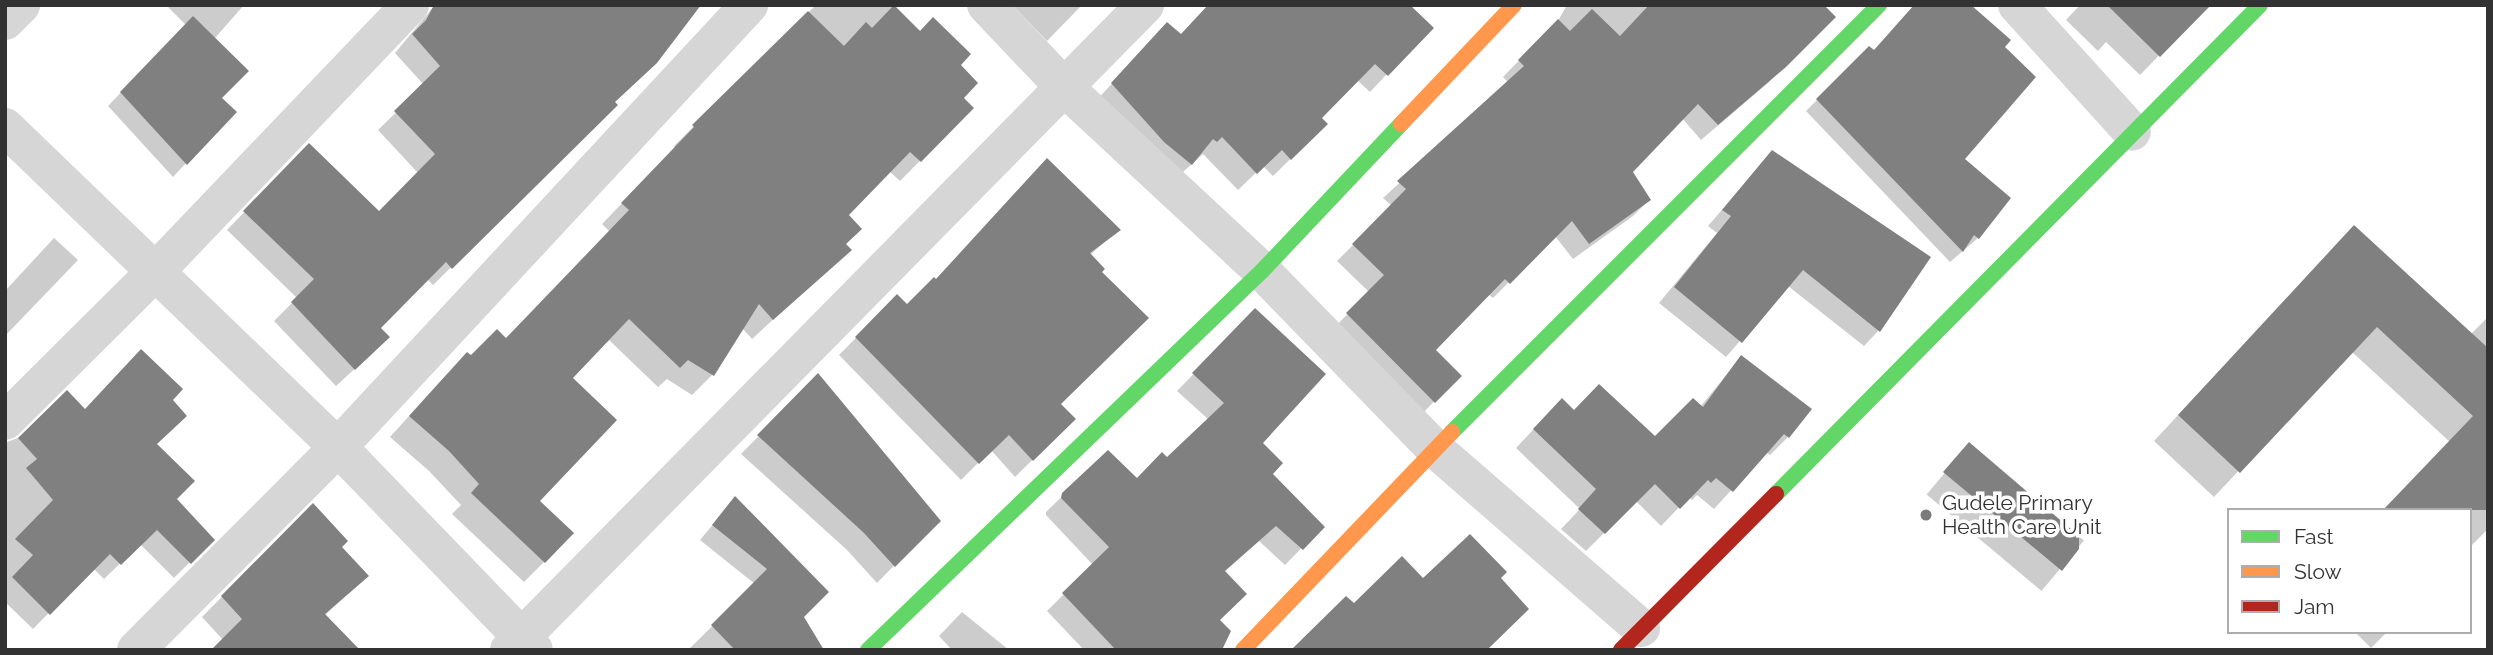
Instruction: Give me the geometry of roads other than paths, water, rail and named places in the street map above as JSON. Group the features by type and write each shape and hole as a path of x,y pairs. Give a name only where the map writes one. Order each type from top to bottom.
{"street":[{"path":"5,21 21,5"},
{"path":"5,421 155,272 410,5"},
{"path":"136,650 338,447 749,5"},
{"path":"986,5 1064,87 1262,271 1435,450 1631,639 2260,5"},
{"path":"5,127 338,447 521,646 1145,5"},
{"path":"868,650 1262,271 1514,5"},
{"path":"1243,650 1435,450 1879,5"},
{"path":"2017,5 2132,132"}],"place":[{"name":"Gudele Primary Health Care Unit","path":"1926,515"}]}
